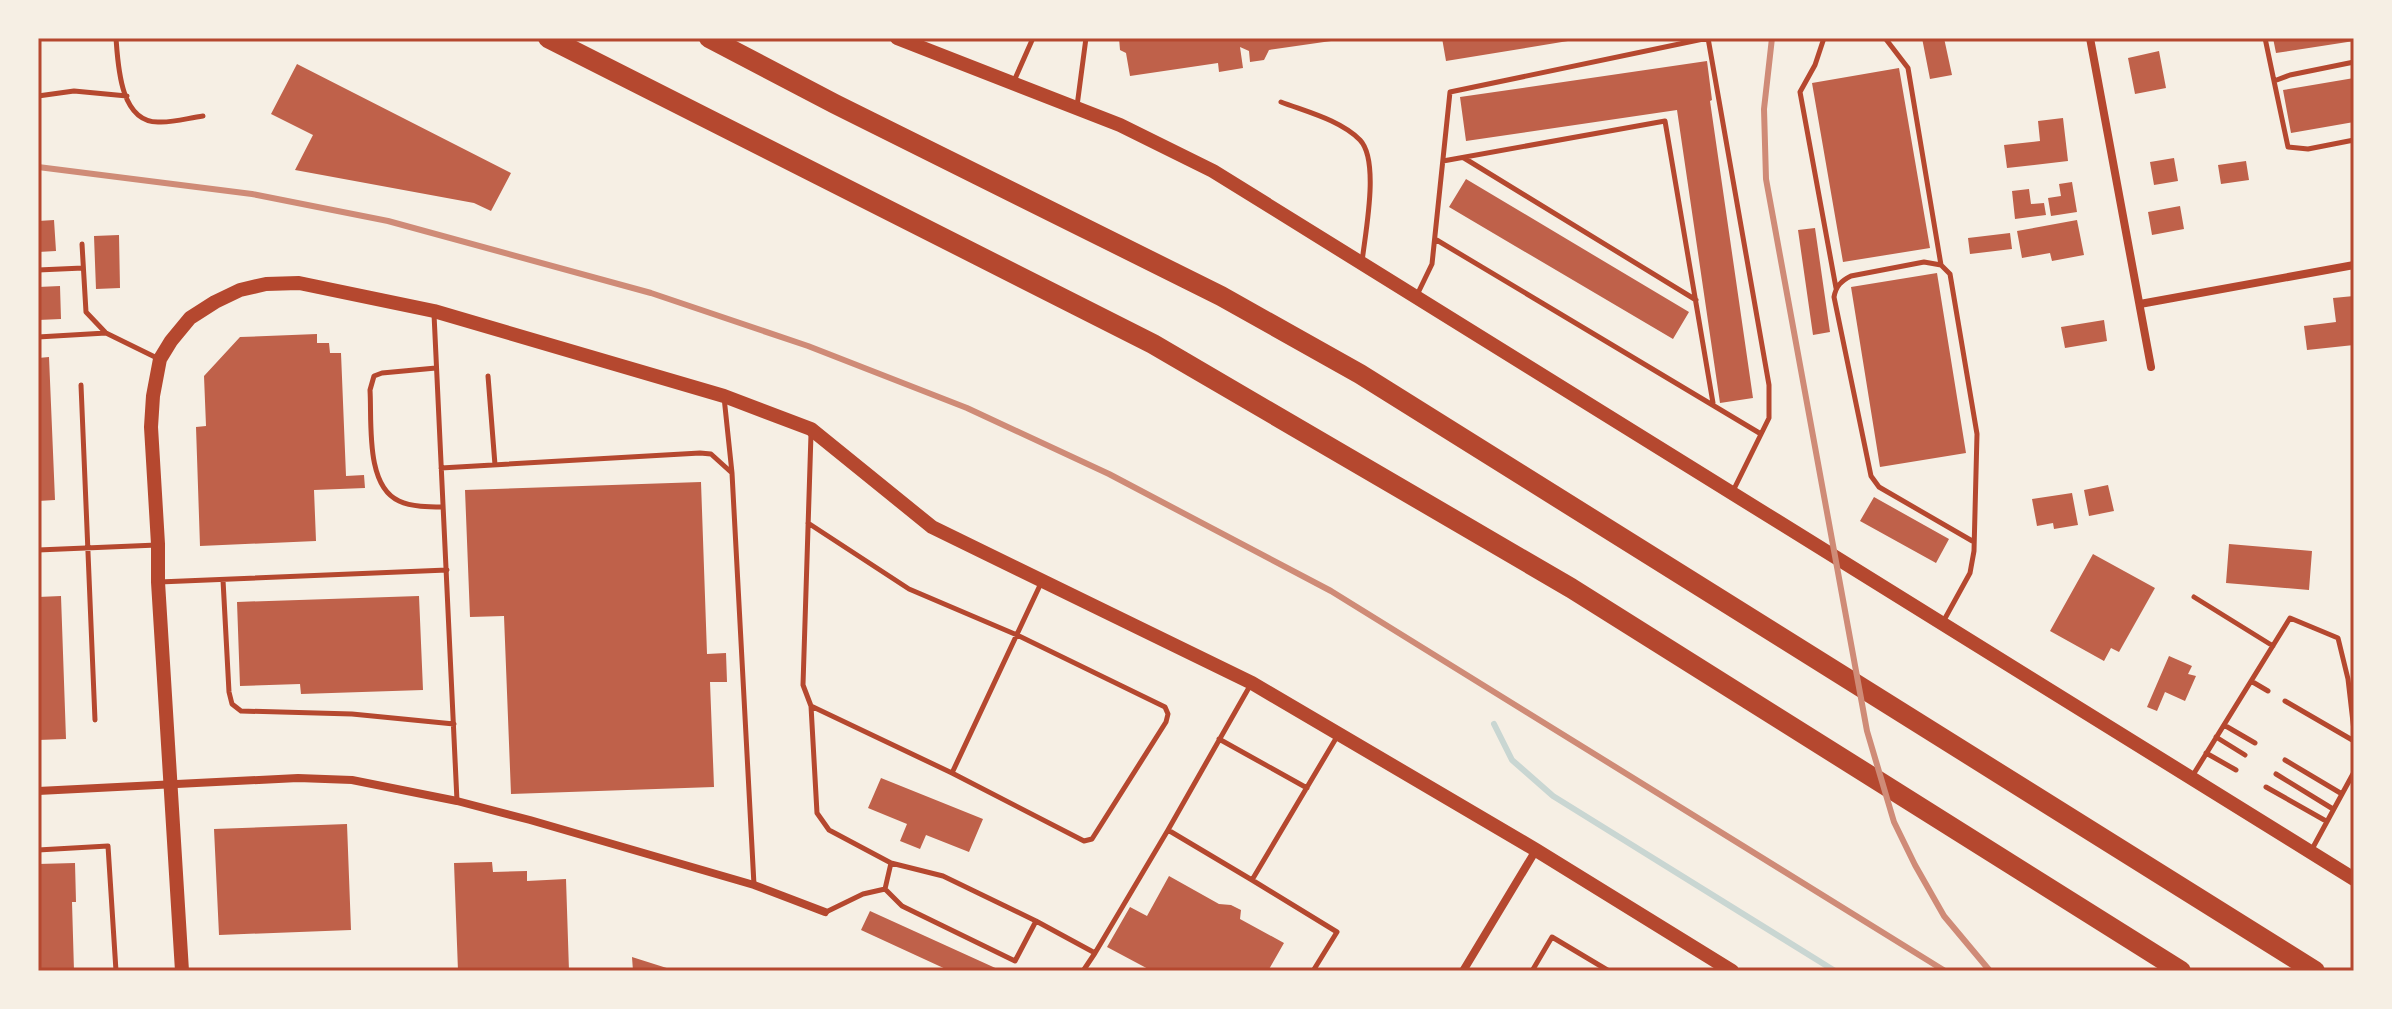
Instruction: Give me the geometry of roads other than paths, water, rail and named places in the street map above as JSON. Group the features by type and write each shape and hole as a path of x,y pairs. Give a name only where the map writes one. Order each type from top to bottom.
{"highway":[{"path":"548,38 1153,344 1571,588 2181,971"},
{"path":"709,38 1221,296 1360,374 2315,971"}],"street":[{"path":"897,38 1077,107 1168,147 1213,171 2354,879"},
{"path":"2090,38 2151,367"},
{"path":"2140,304 2354,265"},
{"path":"182,971 151,427 160,359 190,318 215,302 240,290 266,284 299,283 434,311 724,396 811,429 932,527 1252,683 1536,850 1732,971"},
{"path":"38,791 323,778 378,785 457,801 754,885 825,912"},
{"path":"1463,971 1536,850"}],"lane":[{"path":"116,38 119,80 134,112 154,123 203,116"},
{"path":"1013,82 1033,38"},
{"path":"1077,107 1086,38"},
{"path":"1416,296 1432,264 1450,92 1708,38 1769,385 1769,418 1732,492"},
{"path":"1824,38 1815,65 1800,92 1836,288 1834,297 1871,476 1879,487 1974,542"},
{"path":"1885,38 1908,68 1941,265"},
{"path":"2265,38 2288,147 2308,149 2354,140"},
{"path":"2274,81 2354,62"},
{"path":"38,96 74,91 127,96"},
{"path":"1281,102 1339,125 1360,140 1368,152 1370,194 1362,263"},
{"path":"1443,161 1665,121 1713,403"},
{"path":"1463,158 1696,300"},
{"path":"1435,239 1761,434"},
{"path":"82,244 86,312 106,333 160,359"},
{"path":"1836,288 1851,276 1924,262 1941,265 1950,274 1977,434 1974,542 1970,573 1942,623"},
{"path":"38,270 83,268"},
{"path":"434,311 457,801"},
{"path":"38,337 106,333"},
{"path":"436,368 382,373 374,376 370,390 375,473 384,489 398,501 423,507 443,507"},
{"path":"488,376 495,465"},
{"path":"81,385 95,720"},
{"path":"724,396 732,473 754,885"},
{"path":"811,429 803,685 811,706 817,813 829,830 891,863 943,876 1095,953"},
{"path":"441,468 700,453 711,454 732,473"},
{"path":"808,523 909,589 1017,635 1165,707 1168,714 1166,722 1092,839 1084,841 952,773 811,706"},
{"path":"38,550 158,544"},
{"path":"158,582 447,570"},
{"path":"223,580 229,692 232,704 241,711 352,714 454,724"},
{"path":"952,773 1042,580"},
{"path":"2194,597 2273,646"},
{"path":"2191,777 2290,618 2338,638 2348,679 2354,731"},
{"path":"2251,681 2268,691"},
{"path":"1083,971 1252,683"},
{"path":"2285,701 2354,741"},
{"path":"2224,725 2255,743"},
{"path":"1252,880 1339,734"},
{"path":"2216,737 2245,755"},
{"path":"1219,739 1307,788"},
{"path":"2206,753 2236,770"},
{"path":"2285,760 2342,794"},
{"path":"2310,852 2354,772"},
{"path":"2276,774 2333,809"},
{"path":"2266,787 2326,821"},
{"path":"1168,830 1337,932 1313,971"},
{"path":"38,850 108,846 116,971"},
{"path":"885,889 891,863"},
{"path":"825,912 863,894 885,889"},
{"path":"885,889 902,906 1015,961 1036,921"},
{"path":"1532,971 1552,937 1609,971"}],"waterway":[{"path":"1494,724 1512,760 1553,796 1835,971"}],"railway":[{"path":"1772,38 1764,109 1766,179 1867,731 1894,822 1915,865 1944,916 1990,971"},
{"path":"38,167 252,194 388,221 651,293 808,346 967,408 1109,474 1331,591 1945,971"}]}
